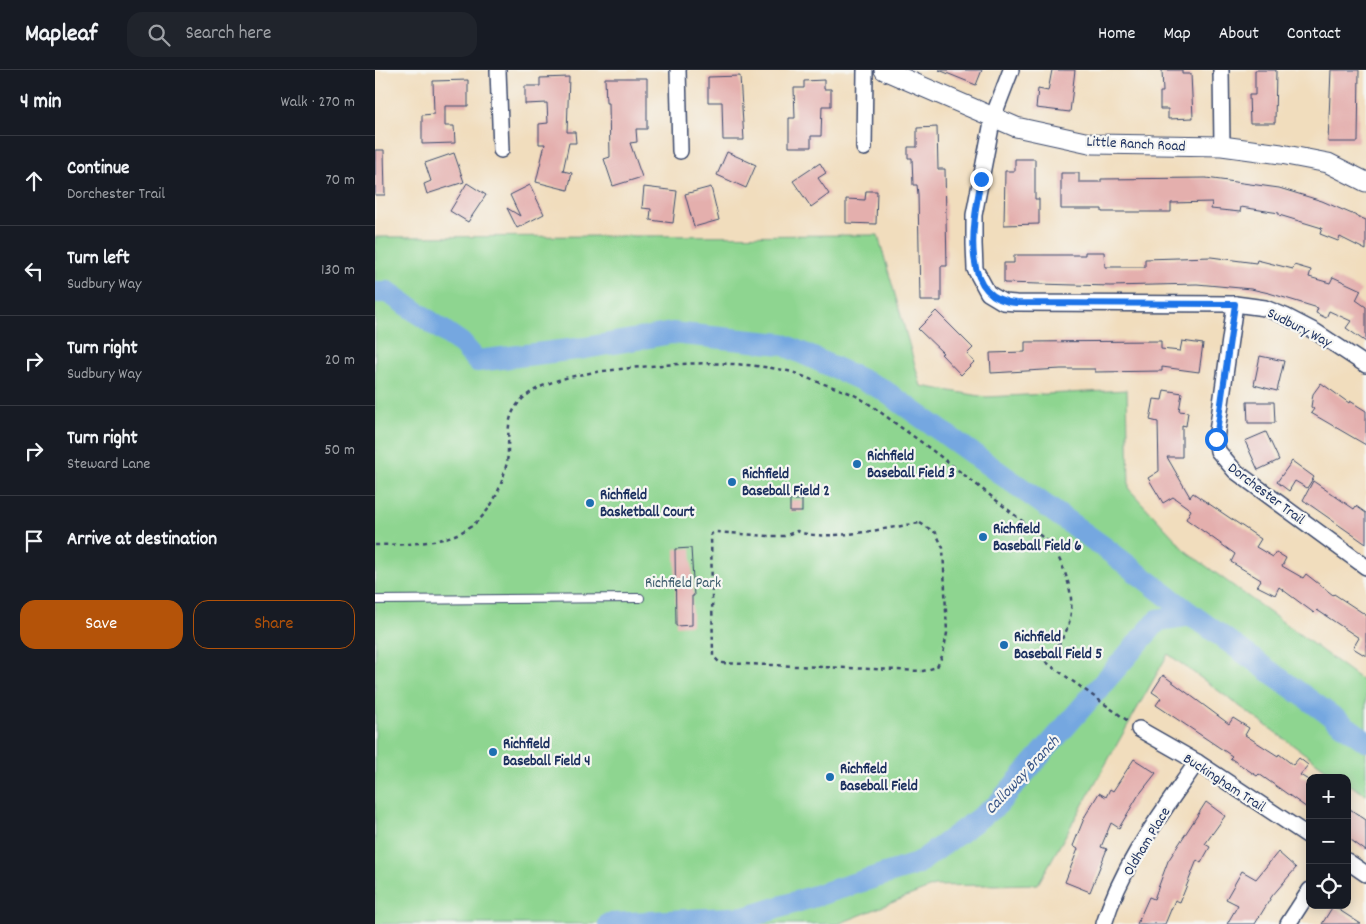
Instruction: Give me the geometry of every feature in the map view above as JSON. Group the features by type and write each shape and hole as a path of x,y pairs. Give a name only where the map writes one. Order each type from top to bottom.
{"street":[{"path":"498,70 501,150"},
{"path":"678,70 679,151"},
{"path":"864,148 865,70"},
{"name":"Little Ranch Road","path":"884,70 1016,127 1094,144 1222,146 1281,154 1328,163 1366,182"},
{"path":"993,117 1011,70"},
{"path":"1221,70 1222,146"},
{"name":"Sudbury Way","path":"993,117 974,215 975,269 987,293 1003,302 1235,304 1265,308 1316,332 1366,365"},
{"name":"Dorchester Trail","path":"1235,304 1216,439 1218,451 1235,471 1366,567"},
{"name":"Buckingham Trail","path":"1139,729 1197,762 1306,833"},
{"name":"Oldham Place","path":"1104,924 1111,901 1145,837 1197,762"},
{"path":"1351,864 1366,874"},
{"path":"1288,924 1306,896"}],"lane":[{"path":"375,600 640,598"}],"path":[{"path":"375,545 443,540 465,531 481,519 497,492 507,464 508,433 514,409 530,391 564,378 676,362 729,364 789,371 857,397 926,446 1051,544 1064,566 1071,600 1067,628 1047,662 1139,729"},
{"path":"920,523 936,533 943,548 947,633 943,654 937,667 931,670 875,670 720,664 713,656 711,534 716,532 784,536 797,531 806,535 843,534 920,523"}],"green space":[{"name":"Richfield Park","path":"878,235 921,386 986,397 1127,390 1129,489 1187,552 1366,683 1366,795 1351,786 1351,774 1333,774 1168,654 1038,884 934,886 838,924 375,924 375,237"}],"building":[{"path":"939,70 982,70 976,85"},
{"path":"1052,70 1075,70 1070,112 1036,108 1038,89 1048,91"},
{"path":"1162,70 1182,70 1182,74 1191,74 1193,118 1168,119 1168,109 1160,109 1160,92 1163,92"},
{"path":"1255,70 1276,70 1275,123 1250,123 1249,95 1255,95"},
{"path":"1331,70 1359,70 1358,142 1328,142"},
{"path":"740,76 744,140 723,140 722,102 708,102 708,77"},
{"path":"569,77 567,132 575,132 576,143 569,143 563,171 572,173 568,190 536,182 545,144 539,144 539,124 548,123 547,103 525,104 525,86 540,86 540,78"},
{"path":"605,78 647,78 647,129 636,129 637,142 630,143 642,177 613,186 604,159 610,157 609,103 606,103"},
{"path":"468,80 468,106 445,106 445,126 454,126 455,143 422,144 422,115 434,114 433,81"},
{"path":"824,80 824,89 831,89 831,106 822,106 821,136 811,136 811,147 789,147 789,118 795,118 794,88 804,88 804,81"},
{"path":"937,127 938,169 945,169 947,266 941,266 941,301 920,301 918,194 917,185 913,185 912,158 908,158 908,147 917,147 917,128"},
{"path":"375,150 384,150 385,195 375,195"},
{"path":"727,152 756,165 746,188 717,175"},
{"path":"454,153 464,182 427,194 424,184 431,181 425,163"},
{"path":"1015,159 1035,159 1035,199 1039,199 1039,224 1004,225 1005,171 1015,171"},
{"path":"820,163 826,173 818,178 829,194 811,207 793,181"},
{"path":"1061,173 1079,173 1079,182 1101,182 1101,179 1206,178 1279,188 1322,201 1366,220 1366,250 1340,237 1338,241 1320,234 1322,228 1279,215 1279,213 1241,207 1240,212 1211,209 1212,202 1171,203 1171,212 1102,212 1102,209 1061,209"},
{"path":"467,183 486,195 468,222 450,211"},
{"path":"530,185 544,214 517,228 507,208 520,216 510,195"},
{"path":"644,187 677,191 673,223 650,220 651,209 642,208"},
{"path":"711,187 719,220 694,227 685,194"},
{"path":"866,191 877,191 876,224 846,223 846,199 865,200"},
{"path":"1085,252 1104,252 1105,267 1145,267 1145,259 1211,257 1256,263 1257,260 1293,269 1294,265 1311,270 1309,277 1330,283 1333,277 1361,290 1356,300 1366,307 1366,342 1346,328 1351,321 1329,311 1326,318 1316,313 1318,308 1251,289 1197,284 1110,286 1004,283 1004,263 1014,263 1014,255 1085,255"},
{"path":"936,311 973,348 967,354 974,362 961,375 941,354 943,353 918,329"},
{"path":"1161,341 1161,349 1180,351 1182,341 1203,344 1199,372 1162,367 1162,371 1095,372 1095,369 1061,369 991,373 990,353 1025,352 1025,342"},
{"path":"1260,356 1284,361 1277,391 1254,385"},
{"path":"1321,383 1349,403 1350,401 1366,411 1366,445 1311,413 1314,409 1311,407 1313,394"},
{"path":"1164,390 1182,393 1179,411 1188,412 1186,426 1182,425 1182,457 1167,457 1190,497 1193,493 1261,539 1256,547 1273,557 1276,552 1286,558 1282,566 1303,578 1306,574 1333,595 1366,615 1366,656 1353,648 1359,638 1317,610 1314,613 1279,587 1275,595 1257,586 1261,580 1231,562 1235,554 1186,519 1191,510 1173,497 1163,503 1148,478 1159,471 1158,422 1150,420 1154,399 1162,400"},
{"path":"1247,402 1274,402 1275,423 1248,423"},
{"path":"1266,432 1279,460 1258,470 1245,441"},
{"path":"1292,461 1314,477 1307,488 1295,481 1289,491 1277,482"},
{"path":"1313,481 1354,509 1356,506 1366,513 1366,544 1303,500"},
{"path":"790,500 802,500 802,512 790,512"},
{"path":"691,548 694,596 692,596 692,625 676,626 675,549"},
{"path":"1163,675 1229,724 1233,718 1249,728 1245,735 1278,756 1279,754 1293,765 1299,758 1308,765 1300,775 1306,779 1306,807 1259,774 1257,776 1230,758 1232,756 1156,705 1161,698 1152,692"},
{"path":"1134,759 1156,773 1138,796 1119,828 1111,823 1101,847 1107,849 1090,892 1065,882 1078,849 1073,846 1085,816 1099,793 1106,797 1110,789 1113,791"},
{"path":"1206,802 1225,816 1205,844 1210,847 1201,863 1197,860 1180,902 1175,900 1165,924 1137,924 1149,897 1154,899 1168,861"},
{"path":"1351,810 1366,820 1366,851 1351,840"},
{"path":"1278,852 1296,868 1272,896 1255,924 1227,924 1238,905 1226,899 1242,871 1256,879"},
{"path":"1331,909 1338,909 1361,924 1322,924"}],"waterway":[{"path":"375,292 388,292 461,343 477,361 585,348 672,333 782,344 882,389 1105,548 1192,615 1366,741"},
{"name":"Calloway Branch","path":"609,924 748,917 917,864 997,805 1158,620 1192,615"}],"place":[{"name":"Richfield Baseball Field 3","path":"857,464"},
{"name":"Richfield Baseball Field 2","path":"732,482"},
{"name":"Richfield Basketball Court","path":"590,503"},
{"name":"Richfield Baseball Field 6","path":"983,537"},
{"name":"Richfield Baseball Field 5","path":"1004,645"},
{"name":"Richfield Baseball Field 4","path":"493,752"},
{"name":"Richfield Baseball Field","path":"830,777"}],"route":[{"path":"981,179 974,215 975,269 987,293 1003,302 1235,304 1216,439"}]}
